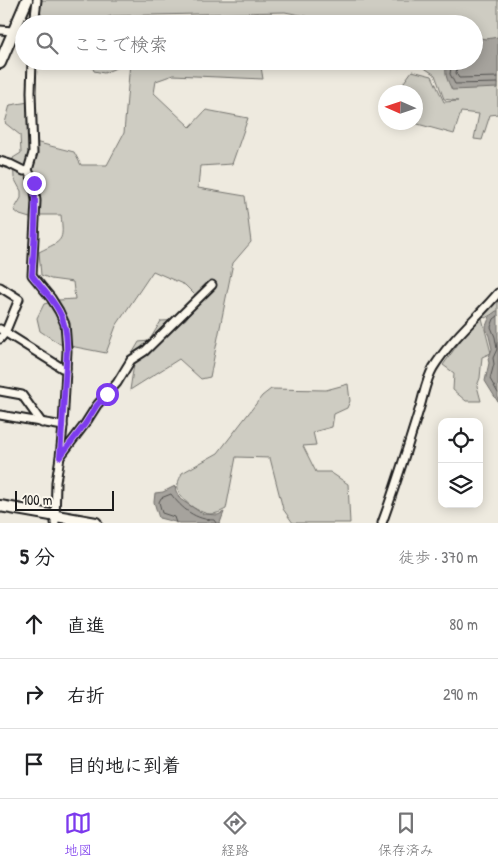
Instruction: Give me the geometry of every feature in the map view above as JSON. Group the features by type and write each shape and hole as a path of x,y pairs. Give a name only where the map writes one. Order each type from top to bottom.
{"street":[{"path":"20,15 27,0"},
{"path":"35,15 37,0"},
{"path":"0,63 15,27"},
{"path":"0,30 13,31"},
{"path":"32,70 33,153 28,170 34,183 36,201 32,275 60,311 65,324 67,351 63,426 56,482 55,520"},
{"path":"0,161 24,171 28,170"},
{"path":"60,457 97,405 117,383 132,360 146,351 212,285"},
{"path":"0,287 19,299 0,339"},
{"path":"382,523 432,370 439,358 463,329 498,293"},
{"path":"3,331 62,368 66,368"},
{"path":"0,391 22,395 42,423"},
{"path":"0,415 63,426"},
{"path":"0,506 55,520 96,523"}],"shaded area":[{"path":"38,0 498,0 498,114 490,115 482,140 474,139 479,114 461,112 454,134 423,125 423,85 403,85 412,71 432,76 444,102 458,101 444,99 435,75 428,70 483,70 483,15 300,15 285,12 41,15"},
{"path":"94,70 111,70 104,73"},
{"path":"129,70 262,70 263,79 173,75 156,81 154,93 190,127 206,110 248,118 232,164 200,166 198,188 245,196 251,242 233,263 210,377 201,379 179,359 130,390 134,364 133,352 139,342 149,341 161,321 185,320 200,300 185,285 153,271 116,326 106,353 60,344 40,331 37,318 44,304 59,300 75,299 73,282 51,279 41,275 39,252 60,239 62,235 61,215 38,215 33,219 20,215 14,210 21,198 21,191 14,178 13,158 21,153 20,135 5,123 10,105 29,102 31,141 74,152 81,165 107,165 124,133"},
{"path":"498,296 498,311 485,318 482,314"},
{"path":"482,318 491,353 482,357 480,378 477,386 481,401 466,401 453,390 454,373 443,365 463,337"},
{"path":"348,384 350,401 347,408 334,414 332,427 313,432 316,445 303,446 316,472 330,472 348,484 350,523 293,523 283,509 270,458 236,457 226,509 218,513 205,513 194,508 180,494 178,484 182,473 218,453 262,396 271,389 326,390"}],"water":[{"path":"498,37 498,88 452,90 446,70 483,70 483,38"},
{"path":"498,311 498,402 485,381 489,363 488,359 492,349 486,326 490,316"},
{"path":"175,486 180,499 203,514 218,515 224,512 220,523 179,523 159,518 154,502 155,493 163,492"}],"route":[{"path":"34,183 36,215 32,275 60,311 65,324 67,351 60,457 107,394"}]}
